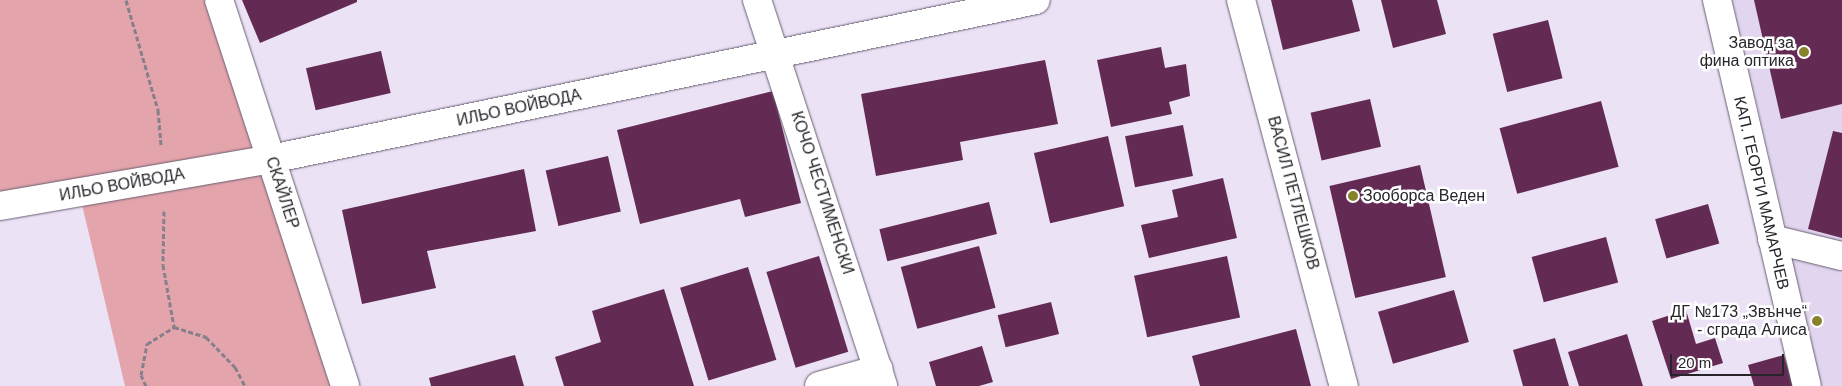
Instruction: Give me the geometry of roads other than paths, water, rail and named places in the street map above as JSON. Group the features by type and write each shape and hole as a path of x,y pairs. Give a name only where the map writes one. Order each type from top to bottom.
{"street":[{"name":"СКАЙЛЕР","path":"219,0 345,386"},
{"name":"КОЧО ЧЕСТИМЕНСКИ","path":"758,0 778,55 881,378"},
{"name":"ИЛЬО ВОЙВОДА","path":"0,206 271,159 1036,0"},
{"name":"ВАСИЛ ПЕТЛЕШКОВ","path":"1241,0 1344,386"},
{"name":"КАП. ГЕОРГИ МАМАРЧЕВ","path":"1717,0 1807,386"},
{"path":"1772,239 1842,256"},
{"path":"819,386 881,378"}],"place":[{"name":"Завод за фина оптика","path":"1804,52"},
{"name":"Зооборса Веден","path":"1353,196"},
{"name":"ДГ №173 „Звънче“ - сграда Алиса","path":"1817,321"}]}
